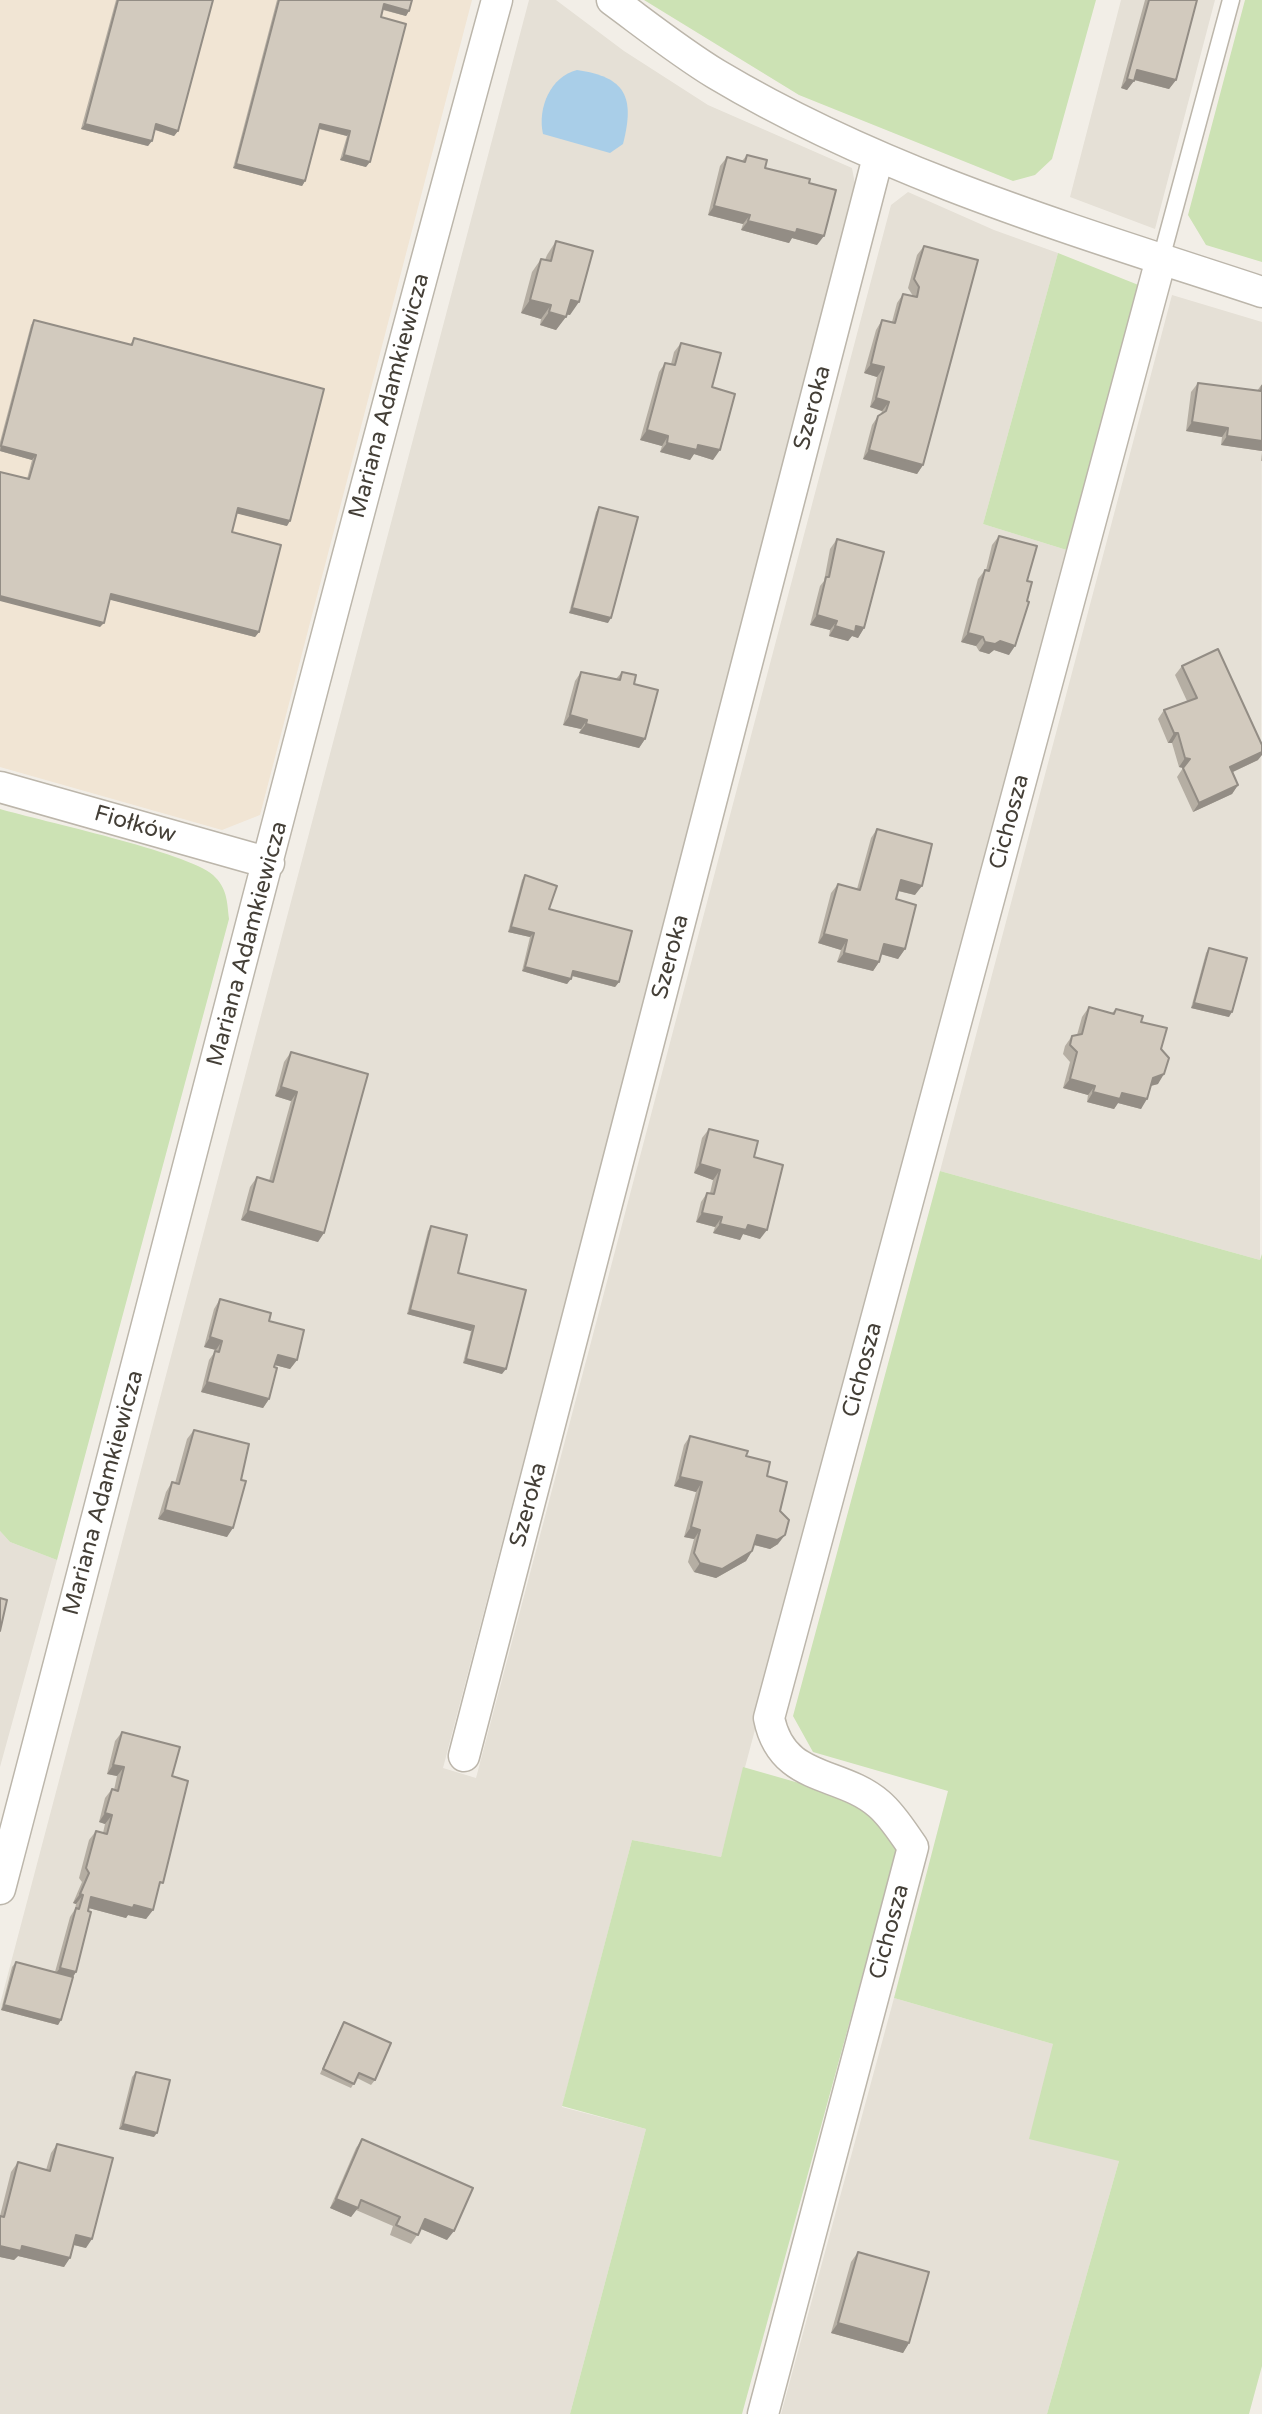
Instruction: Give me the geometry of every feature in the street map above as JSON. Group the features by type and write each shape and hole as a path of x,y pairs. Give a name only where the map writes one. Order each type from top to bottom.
{"street":[{"name":"Mariana Adamkiewicza","path":"0,1889 269,863 373,452 497,0"},
{"path":"612,0 715,73 793,117 878,157 1028,214 1262,292"},
{"name":"Szeroka","path":"464,1756 878,157"},
{"name":"Cichosza","path":"763,2414 913,1847 878,1803 784,1755 773,1738 769,1718 1161,259"},
{"name":"Fiołków","path":"0,787 269,863"}],"lane":[{"path":"1161,259 1231,0"}],"shaded area":[{"path":"0,0 472,0 260,815 222,830 0,767"},
{"path":"529,0 556,0 624,51 708,105 852,168 856,190 443,1768 476,1778 891,205 908,192 994,230 1058,253 983,524 1070,551 721,1857 632,1840 562,2107 646,2129 570,2414 0,2414 0,2004"},
{"path":"1121,0 1215,0 1155,229 1070,197"},
{"path":"1172,295 1262,322 1260,1260 940,1171"},
{"path":"0,1531 10,1542 57,1560 0,1767"},
{"path":"894,1998 1053,2044 1119,2161 1047,2414 781,2414"}],"green space":[{"path":"644,0 1096,0 1052,159 1035,175 1013,181 799,95"},
{"path":"1245,0 1262,0 1262,262 1206,245 1188,215"},
{"path":"1058,253 1141,286 1070,551 983,524"},
{"path":"0,809 145,847 198,866 213,875 224,890 229,919 57,1560 10,1542 0,1531"},
{"path":"940,1171 1260,1260 1262,1254 1262,2366 1249,2414 1047,2414 1119,2161 1029,2139 1053,2044 894,1998 948,1791 813,1752 793,1716"},
{"path":"743,1767 876,1805 899,1842 742,2414 570,2414 646,2129 562,2106 632,1840 721,1857"}],"water":[{"path":"577,70 607,78 623,92 627,102 628,114 623,144 610,153 543,134 542,114 548,94 560,79"}],"building":[{"path":"118,0 213,0 178,131 156,124 152,141 85,124"},
{"path":"279,0 412,0 409,11 384,4 381,17 406,24 370,162 344,155 350,131 320,124 305,181 236,164"},
{"path":"1149,0 1197,0 1176,80 1137,70 1134,81 1127,79"},
{"path":"747,155 767,160 765,168 810,179 809,183 836,190 824,236 797,229 796,233 748,221 750,215 714,206 727,157 745,162"},
{"path":"556,241 593,251 579,302 571,300 566,317 549,312 551,305 530,300 541,259 551,261"},
{"path":"924,246 978,260 923,465 869,450 878,416 886,411 889,402 876,398 884,367 871,364 882,320 895,323 903,294 917,297 919,287 914,279"},
{"path":"34,320 132,345 134,338 324,389 290,521 238,508 232,532 281,545 259,632 111,594 104,623 0,596 0,472 29,479 36,455 1,446"},
{"path":"681,343 721,353 712,387 735,394 720,450 698,445 697,450 667,443 668,436 647,430 665,363 675,365"},
{"path":"1198,383 1261,391 1262,386 1262,441 1227,436 1228,428 1192,422"},
{"path":"599,507 638,517 611,618 572,608"},
{"path":"999,536 1037,546 1027,581 1032,582 1027,601 1029,602 1015,646 1000,641 995,644 985,642 983,637 968,633 985,570 989,571"},
{"path":"837,539 884,552 864,628 856,626 855,632 835,626 837,621 817,615"},
{"path":"1218,649 1262,745 1262,752 1230,767 1238,785 1199,803 1183,768 1190,759 1185,758 1178,733 1174,733 1164,710 1197,698 1182,666"},
{"path":"581,672 620,680 622,672 636,675 634,684 658,690 645,739 586,724 587,720 570,715"},
{"path":"877,829 932,844 922,886 901,880 896,899 916,905 905,949 884,944 879,962 844,953 847,940 824,934 838,884 860,890"},
{"path":"525,875 557,886 549,909 632,931 619,982 573,971 571,979 525,967 534,933 511,927"},
{"path":"1209,948 1247,958 1232,1012 1194,1003"},
{"path":"1089,1007 1114,1014 1116,1009 1143,1016 1141,1022 1167,1028 1161,1049 1169,1058 1164,1074 1153,1078 1147,1099 1122,1093 1120,1099 1093,1092 1095,1086 1070,1079 1077,1052 1070,1045 1072,1036 1082,1034"},
{"path":"291,1052 368,1074 324,1233 248,1211 257,1177 273,1182 297,1092 281,1087"},
{"path":"709,1129 758,1141 754,1157 783,1165 767,1230 748,1225 746,1230 720,1224 722,1217 702,1213 707,1193 714,1194 720,1170 700,1164"},
{"path":"431,1226 467,1235 458,1273 526,1290 506,1369 466,1359 474,1326 410,1310"},
{"path":"220,1299 271,1313 269,1321 304,1330 297,1360 278,1355 269,1399 207,1382 215,1351 219,1352 222,1341 210,1337"},
{"path":"194,1430 249,1444 241,1480 246,1481 233,1528 165,1510 172,1482 179,1484"},
{"path":"690,1436 748,1451 746,1456 770,1462 767,1476 787,1482 780,1511 789,1520 785,1535 777,1540 757,1535 752,1551 722,1569 700,1563 694,1553 700,1530 691,1527 702,1482 680,1477"},
{"path":"0,1598 7,1600 0,1631"},
{"path":"122,1732 180,1747 172,1776 188,1781 163,1883 160,1882 153,1910 134,1905 133,1908 91,1897 88,1911 91,1912 76,1972 60,1968 76,1908 79,1909 83,1895 80,1894 89,1873 86,1868 96,1831 107,1834 112,1815 105,1813 112,1789 118,1791 124,1767 113,1765"},
{"path":"16,1962 73,1977 61,2020 4,2005"},
{"path":"344,2022 391,2043 375,2080 359,2073 354,2084 323,2069"},
{"path":"136,2072 170,2080 157,2133 123,2124"},
{"path":"362,2139 473,2188 454,2231 425,2219 418,2235 396,2225 400,2217 361,2200 358,2208 336,2199"},
{"path":"57,2144 113,2158 92,2239 76,2235 70,2258 22,2246 21,2251 0,2246 0,2216 4,2217 18,2162 50,2171"},
{"path":"858,2252 929,2272 909,2343 838,2323"}]}
